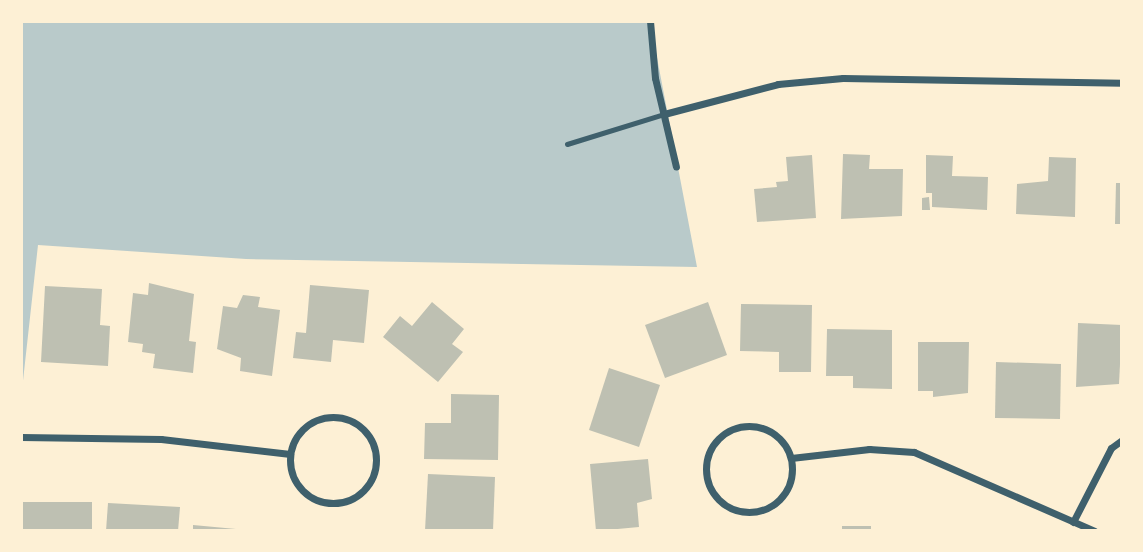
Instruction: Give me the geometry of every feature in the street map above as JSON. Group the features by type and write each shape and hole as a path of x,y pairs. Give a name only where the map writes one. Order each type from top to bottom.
{"street":[{"path":"650,21 664,114 676,166"},
{"path":"664,114 778,84 843,78 1122,83"},
{"path":"333,417 354,424 369,438 376,464 368,484 352,498 325,502 300,489 293,477 290,454 297,436 307,426 333,417"},
{"path":"750,425 776,435 791,458 788,487 779,499 761,510 739,510 726,505 708,482 708,455 724,433 737,427 750,425"},
{"path":"21,437 160,439 290,454"},
{"path":"1073,522 1111,448 1122,440"},
{"path":"791,458 869,449 914,452 1095,531"}],"lane":[{"path":"567,144 664,114"}],"shaded area":[{"path":"21,21 650,21 697,267 246,259 38,245 21,399"}],"building":[{"path":"843,154 870,155 869,169 903,169 902,216 841,219"},
{"path":"812,155 816,218 757,222 754,189 777,187 776,182 788,181 786,157"},
{"path":"926,155 953,156 952,176 988,177 987,210 932,207 932,193 926,193"},
{"path":"1049,157 1076,158 1075,217 1016,214 1017,184 1048,181"},
{"path":"1116,183 1122,183 1122,224 1115,224"},
{"path":"929,197 930,210 922,210 922,198"},
{"path":"149,283 194,294 189,341 196,342 193,373 153,368 155,354 142,352 143,344 128,342 133,293 148,295"},
{"path":"310,285 369,290 364,343 333,340 331,362 293,358 296,332 306,333"},
{"path":"45,286 102,289 100,325 110,326 108,366 41,362"},
{"path":"243,295 260,297 258,307 280,310 272,376 240,371 241,358 217,349 223,306 237,308"},
{"path":"432,302 464,329 452,344 463,352 438,382 383,337 400,316 412,326"},
{"path":"708,302 727,355 665,378 645,325"},
{"path":"741,304 812,305 811,372 779,372 779,352 740,351"},
{"path":"1078,323 1122,325 1119,384 1076,387"},
{"path":"827,329 892,330 892,389 853,388 853,376 826,376"},
{"path":"918,342 969,342 968,393 933,397 933,391 918,391"},
{"path":"996,362 1061,364 1060,419 995,418"},
{"path":"609,368 660,385 639,447 589,430"},
{"path":"451,394 499,395 498,460 424,459 425,423 451,423"},
{"path":"648,459 652,499 637,503 639,527 596,531 590,464"},
{"path":"428,474 495,477 493,531 425,531"},
{"path":"21,502 92,502 92,531 21,531"},
{"path":"108,503 180,507 178,531 106,531"},
{"path":"193,525 236,529 236,531 193,531"},
{"path":"842,526 871,526 871,531 842,531"}]}
